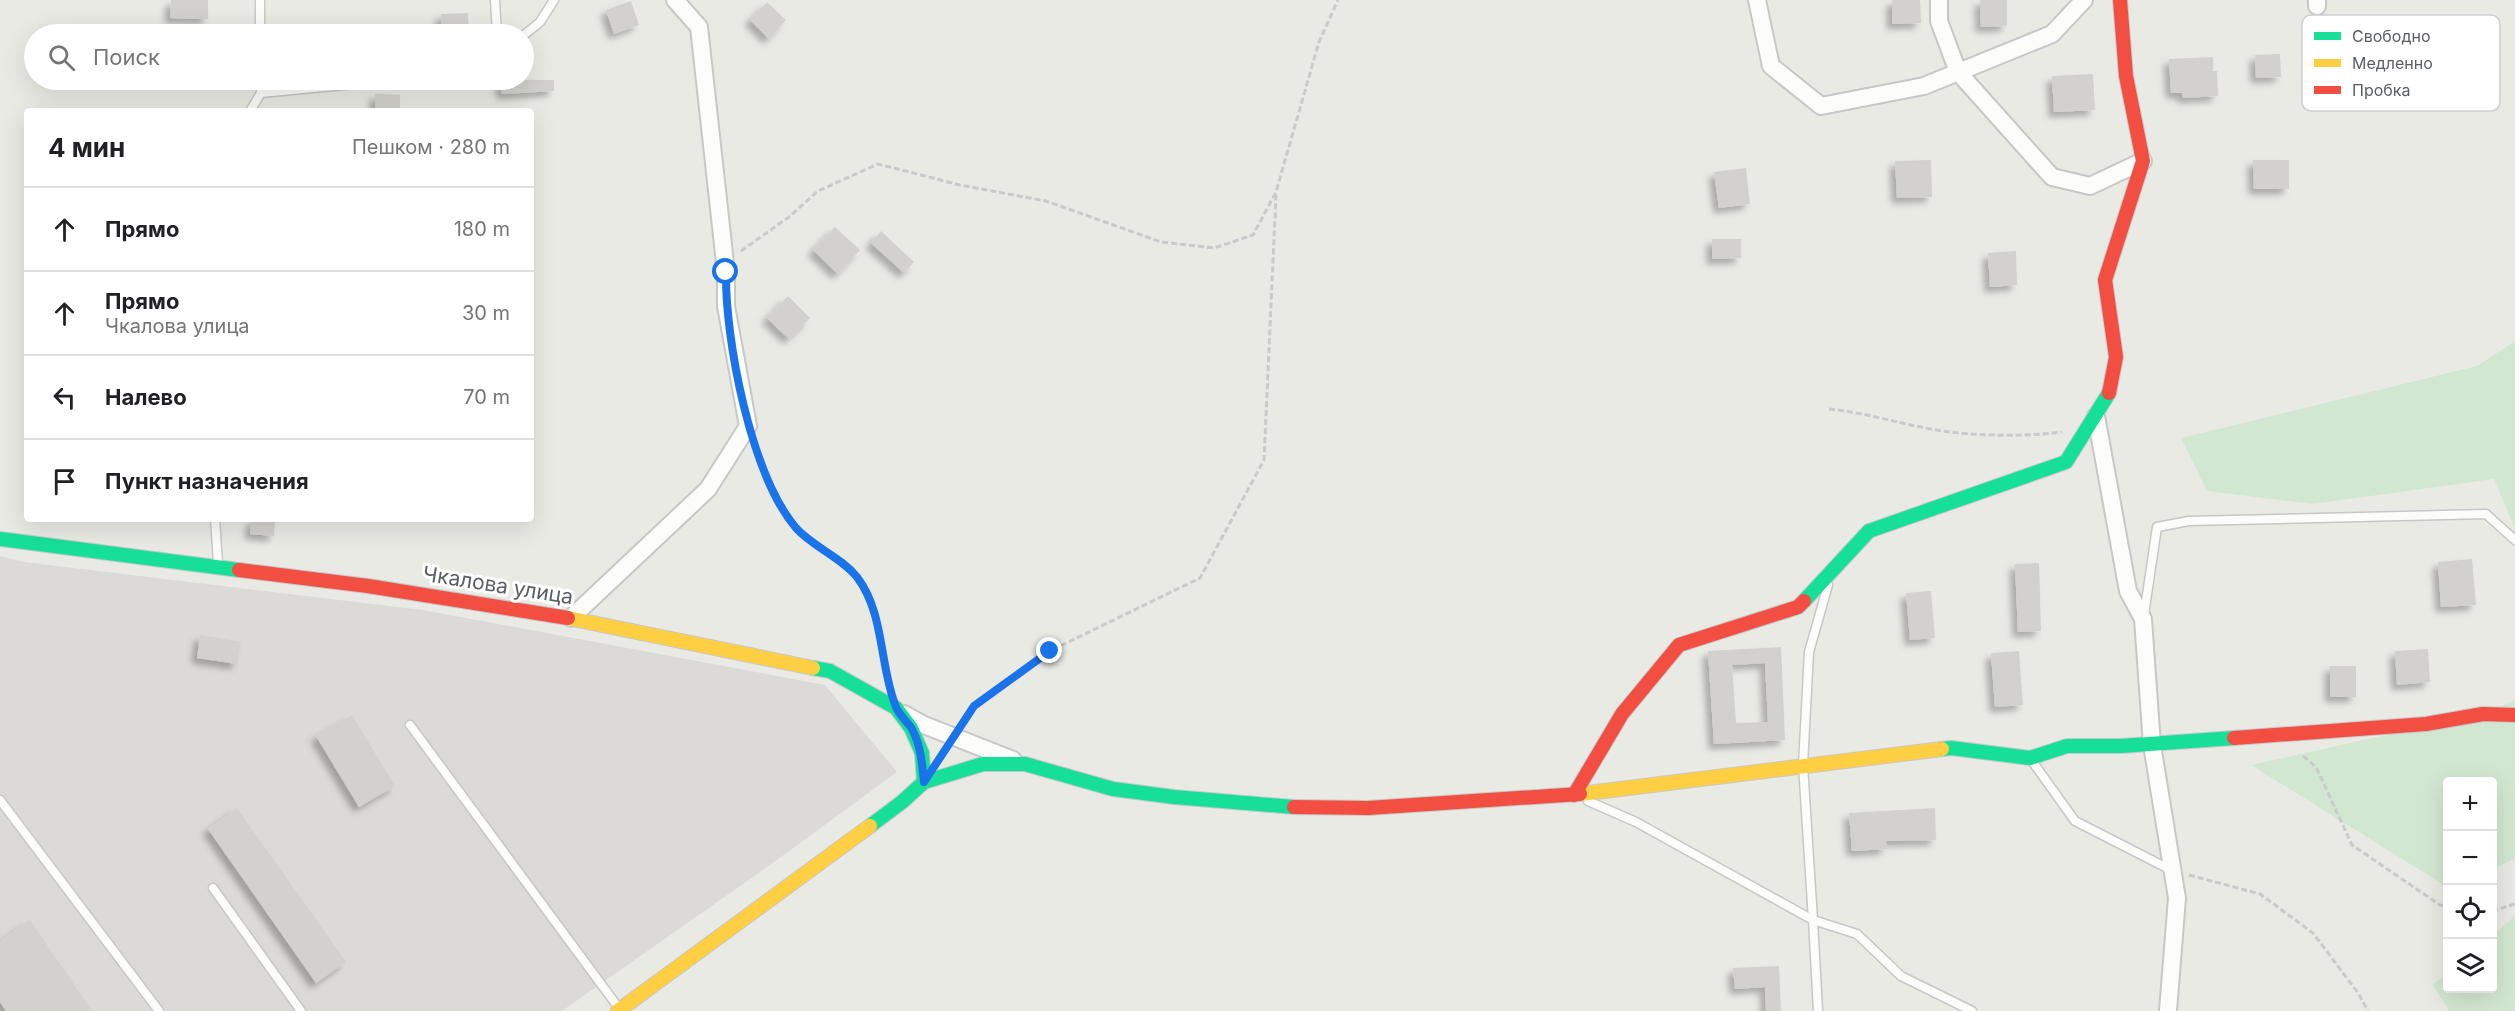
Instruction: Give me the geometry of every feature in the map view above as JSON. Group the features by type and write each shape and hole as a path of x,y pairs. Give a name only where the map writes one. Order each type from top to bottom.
{"street":[{"path":"571,618 708,489 748,426 726,306 726,272 699,27 675,0"},
{"path":"1758,0 1771,66 1821,106 1924,86 2052,34 2085,0"},
{"path":"1939,0 1938,21 1958,72 2052,177 2090,186 2143,161"},
{"path":"1574,795 1622,714 1679,645 1798,607 1869,531 2066,462 2109,395 2116,357 2105,280 2143,161 2126,76 2120,0"},
{"path":"2096,417 2128,591 2143,619 2152,745 2177,898 2168,1011"},
{"name":"Чкалова улица","path":"0,539 368,586 571,618 830,671 896,708 911,728 922,753 924,782"},
{"path":"896,708 924,725 1025,764 1113,789 1174,797 1303,808 1368,808 1574,795 1951,748 2030,758 2067,746 2152,745 2185,740 2278,736 2426,724 2483,714 2515,715"},
{"path":"619,1010 902,802 924,782 983,764 1025,764"}],"lane":[{"path":"260,0 260,24"},
{"path":"495,0 496,24"},
{"path":"534,27 540,22 554,0"},
{"path":"252,108 261,93 292,90"},
{"path":"2143,619 2157,527 2189,520 2486,514 2515,540"},
{"path":"215,522 218,567"},
{"path":"1818,1011 1803,765 1809,652 1832,570"},
{"path":"410,725 619,1010"},
{"path":"2030,758 2075,821 2172,870"},
{"path":"1574,795 1636,822 1813,920 1857,934 1901,976 1972,1011"},
{"path":"0,800 159,1011"},
{"path":"213,888 301,1011"}],"path":[{"path":"726,272 740,251 789,217 818,191 878,164 960,185 1046,201 1161,242 1214,248 1253,235 1276,192 1319,42 1338,0"},
{"path":"961,725 974,706 1050,651 1200,578 1264,460 1276,192"},
{"path":"1829,409 1858,412 1943,431 2029,436 2063,431"},
{"path":"748,426 777,499 797,529 856,576 873,607 896,708"},
{"path":"2301,754 2316,767 2352,845 2443,906"},
{"path":"2172,870 2260,894 2313,933 2358,993 2368,1011"},
{"path":"2497,910 2515,903"}],"shaded area":[{"path":"0,556 24,562 423,610 825,685 897,772 770,865 562,1011 0,1011"}],"green space":[{"path":"2515,341 2515,529 2494,479 2313,504 2207,491 2181,438 2477,366"},
{"path":"2515,700 2515,859 2497,867 2497,777 2443,777 2443,885 2251,765 2489,712"},
{"path":"2515,916 2515,1011 2449,1011 2433,985 2443,976 2443,993 2497,993 2497,932"}],"building":[{"path":"171,0 208,0 208,19 170,18"},
{"path":"1892,0 1920,0 1921,23 1892,24"},
{"path":"1980,0 2007,0 2007,26 1981,27"},
{"path":"631,1 639,25 614,34 606,10"},
{"path":"767,2 786,20 769,39 750,20"},
{"path":"468,13 469,24 441,24 441,14"},
{"path":"2280,54 2281,77 2256,78 2255,55"},
{"path":"2213,57 2213,71 2217,71 2218,96 2183,98 2182,93 2171,93 2169,59"},
{"path":"2093,74 2095,110 2054,112 2052,76"},
{"path":"534,80 554,80 554,91 502,94 502,90 534,90"},
{"path":"375,94 400,95 400,108 375,108"},
{"path":"1931,160 1932,197 1897,198 1895,161"},
{"path":"2253,160 2289,160 2289,189 2254,189"},
{"path":"1746,168 1750,204 1719,208 1714,172"},
{"path":"835,227 860,250 838,274 813,250"},
{"path":"881,231 914,262 904,273 871,243"},
{"path":"1712,239 1741,239 1741,258 1712,259"},
{"path":"2016,251 2017,285 1990,287 1988,253"},
{"path":"788,296 810,318 789,339 767,318"},
{"path":"252,522 275,522 274,536 250,534"},
{"path":"2472,559 2476,605 2441,607 2438,562"},
{"path":"2039,563 2041,631 2018,632 2015,564"},
{"path":"1931,591 1935,638 1910,640 1906,593"},
{"path":"200,635 241,642 237,664 197,658"},
{"path":"1781,647 1785,740 1714,744 1708,651","holes":["1765,663 1768,722 1736,723 1732,665"]},
{"path":"2428,649 2430,682 2397,685 2395,651"},
{"path":"2019,651 2023,705 1995,707 1991,653"},
{"path":"2330,666 2356,666 2356,697 2330,697"},
{"path":"352,715 395,786 359,807 316,736"},
{"path":"237,808 346,962 316,983 208,829"},
{"path":"1935,808 1936,840 1886,841 1887,849 1852,851 1849,813"},
{"path":"30,920 92,1011 6,1011 0,1002 0,941"},
{"path":"1779,966 1781,1011 1766,1011 1765,987 1735,989 1733,968"}],"traffic: fast":[{"path":"1804,601 1869,531 2066,462 2109,393"},
{"path":"0,539 239,570"},
{"path":"813,668 830,671 896,708 911,728 922,753 924,782"},
{"path":"1942,749 1951,748 2030,758 2067,746 2121,746 2234,738"},
{"path":"870,826 924,782 983,764 1025,764 1113,789 1174,797 1294,807"}],"traffic: slow":[{"path":"568,618 813,668"},
{"path":"1580,794 1942,749"},
{"path":"618,1011 870,826"}],"traffic: jam":[{"path":"2109,393 2116,357 2105,280 2143,161 2126,76 2120,0"},
{"path":"239,570 368,586 568,618"},
{"path":"1574,795 1622,714 1679,645 1798,607 1804,601"},
{"path":"2234,738 2426,724 2483,714 2515,715"},
{"path":"1294,807 1368,808 1580,794"}],"route":[{"path":"726,272 726,306 748,426 777,499 797,529 856,576 873,607 896,708 911,728 922,753 924,782 974,706 1050,651"}]}
